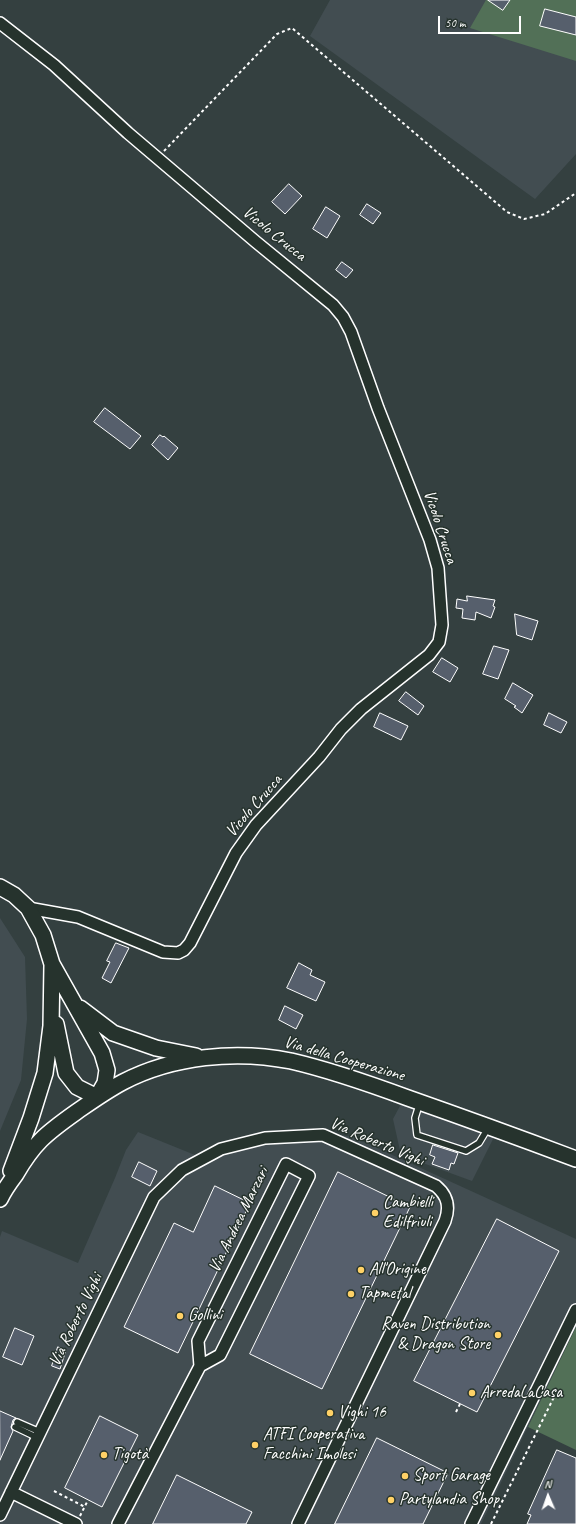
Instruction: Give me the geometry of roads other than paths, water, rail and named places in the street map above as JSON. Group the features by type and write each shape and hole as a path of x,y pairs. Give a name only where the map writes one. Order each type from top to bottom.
{"street":[{"name":"Vicolo Crucca","path":"0,23 54,65 158,158 256,242 333,304 343,317 351,332 378,408 430,540 438,568 442,625 439,642 429,655 361,709 341,729 319,757 256,825 236,853 203,920 190,943 184,950 178,953 163,952 78,917 28,908"},
{"path":"0,887 14,895 28,908 43,935 52,964 77,1006 102,1053 107,1070 105,1084 97,1097 77,1087 66,1073 59,1041 52,993"},
{"path":"1,1196 31,1118 45,1073 50,1026 52,964"},
{"path":"77,1006 113,1033 156,1048 204,1057"},
{"name":"Via della Cooperazione","path":"1,1196 28,1155 40,1141 61,1123 97,1097 124,1082 153,1069 204,1057 260,1057 290,1061 327,1071 489,1126 576,1160"},
{"name":"Via Roberto Vighi","path":"0,1515 154,1198 182,1170 221,1149 265,1138 323,1135 436,1186 445,1195 448,1206 445,1221 298,1524"},
{"name":"Via Andrea Marzari","path":"286,1164 309,1176 220,1355 200,1366 198,1341 286,1164"},
{"path":"471,1524 576,1310"},
{"path":"118,1524 200,1366"},
{"path":"11,1492 76,1524"}],"lane":[{"path":"420,1102 414,1118 417,1135 466,1151 479,1143 489,1126"},
{"path":"16,1425 39,1435"}],"place":[{"name":"Cambielli Edilfriuli","path":"375,1213"},
{"name":"All'Origine","path":"361,1270"},
{"name":"Tapmetal","path":"351,1294"},
{"name":"Gollini","path":"180,1316"},
{"name":"Raven Distribution & Dragon Store","path":"498,1335"},
{"name":"ArredaLaCasa","path":"472,1393"},
{"name":"Vighi 16","path":"330,1413"},
{"name":"ATFI Cooperativa Facchini Imolesi","path":"255,1445"},
{"name":"Tigotà","path":"104,1455"},
{"name":"Sport Garage","path":"405,1476"},
{"name":"Partylandia Shop","path":"391,1500"}]}
